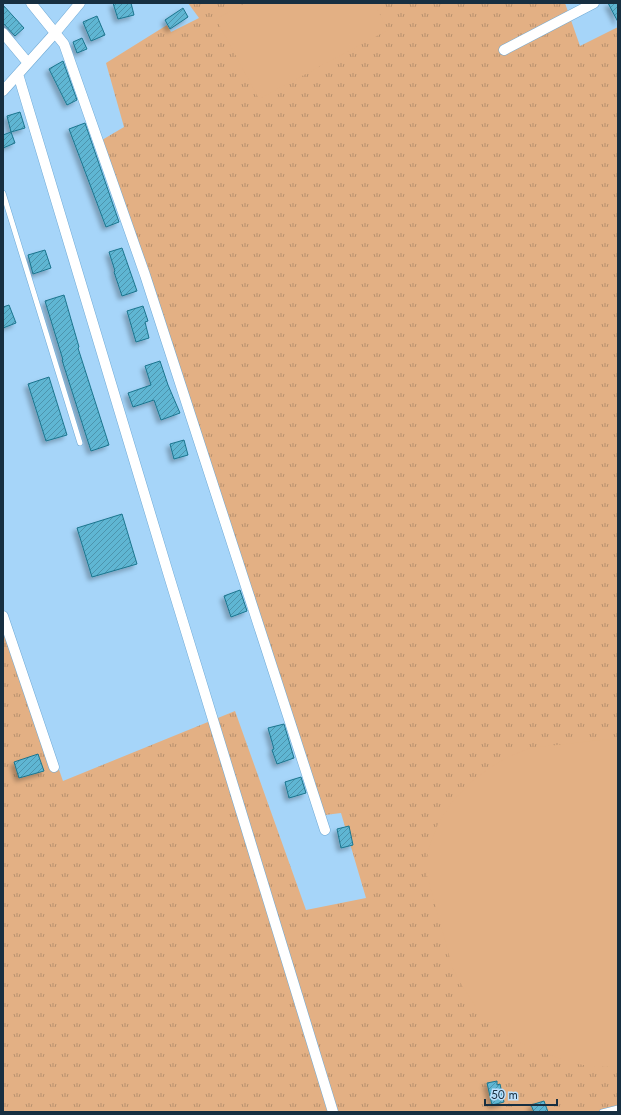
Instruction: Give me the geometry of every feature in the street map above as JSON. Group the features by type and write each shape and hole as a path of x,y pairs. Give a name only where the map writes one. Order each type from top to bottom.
{"street":[{"path":"31,3 64,44 142,268 325,830"},
{"path":"3,91 80,3"},
{"path":"504,50 594,3"},
{"path":"3,33 28,63"},
{"path":"18,74 171,584 333,1112"},
{"path":"3,616 54,767"}],"lane":[{"path":"3,193 80,443"},
{"path":"602,1112 618,1108"}],"green space":[{"path":"188,3 565,3 580,46 618,27 618,1112 3,1112 3,610 63,781 235,711 306,910 366,898 341,813 317,816 102,140 124,127 106,63 167,25 171,32 199,18"},
{"path":"246,3 374,3 388,30 259,99 216,19"},
{"path":"618,738 618,1066 605,1067 583,1065 561,1059 516,1041 496,1027 476,1007 453,969 426,872 428,850 438,824 452,802 471,782 491,767 510,756 530,748"}],"building":[{"path":"113,3 131,3 134,15 118,19"},
{"path":"608,3 618,3 618,22"},
{"path":"3,5 24,28 15,36 3,23"},
{"path":"183,8 188,17 170,29 165,20"},
{"path":"97,16 105,35 91,41 83,22"},
{"path":"82,38 87,49 77,53 73,42"},
{"path":"63,61 77,100 67,105 49,69"},
{"path":"20,112 25,128 11,132 7,116"},
{"path":"85,123 119,222 106,227 69,129"},
{"path":"11,132 15,143 3,148 3,135"},
{"path":"122,248 137,291 122,296 109,252"},
{"path":"45,250 51,268 33,274 28,255"},
{"path":"64,295 79,347 78,348 109,445 91,451 45,301"},
{"path":"9,305 16,323 3,328 3,307"},
{"path":"143,306 148,321 145,322 149,338 136,342 127,311"},
{"path":"160,361 180,413 161,420 154,400 133,407 128,393 151,385 145,366"},
{"path":"49,377 67,435 46,441 28,384"},
{"path":"184,440 188,455 174,459 170,444"},
{"path":"122,514 137,564 92,577 77,528"},
{"path":"240,590 247,611 231,617 224,596"},
{"path":"284,724 294,758 277,764 272,750 274,749 268,728"},
{"path":"38,754 44,771 19,778 14,762"},
{"path":"301,777 306,793 289,798 285,782"},
{"path":"349,826 353,845 341,848 337,829"},
{"path":"497,1081 497,1085 500,1084 504,1102 492,1105 487,1083"},
{"path":"544,1101 548,1112 534,1112 531,1105"}]}
